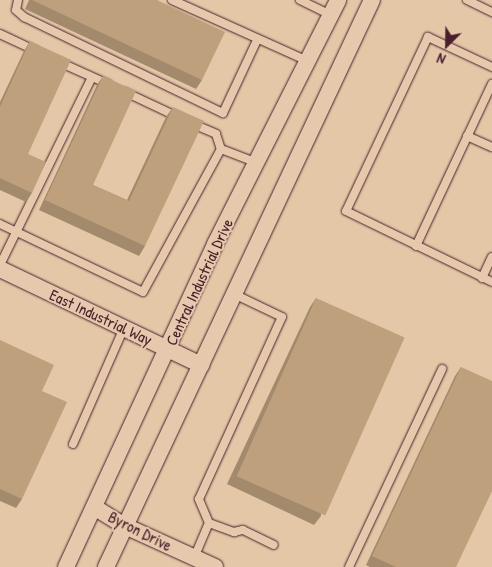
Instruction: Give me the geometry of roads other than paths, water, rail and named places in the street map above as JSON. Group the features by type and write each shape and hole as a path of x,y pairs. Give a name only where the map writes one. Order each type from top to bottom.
{"street":[{"name":"Central Industrial Drive","path":"66,567 167,349 338,0"},
{"path":"106,567 234,294 319,120 331,83 372,0"},
{"name":"East Industrial Way","path":"0,270 201,365"},
{"name":"Byron Drive","path":"94,507 126,526 215,567"}],"lane":[{"path":"18,0 16,10 24,17 223,113 257,40"},
{"path":"172,0 257,40 309,61"},
{"path":"300,0 331,15"},
{"path":"467,0 492,12"},
{"path":"0,224 143,292 221,149 216,134 1,37"},
{"path":"492,67 428,37 346,211 492,282"},
{"path":"0,265 92,77"},
{"path":"416,246 492,84"},
{"path":"467,136 492,148"},
{"path":"221,149 257,163"},
{"path":"482,278 492,257"},
{"path":"194,558 209,523 199,499 282,317 234,294"},
{"path":"73,444 124,328"},
{"path":"349,567 442,369"},
{"path":"209,523 234,532 243,530 274,545"}]}
